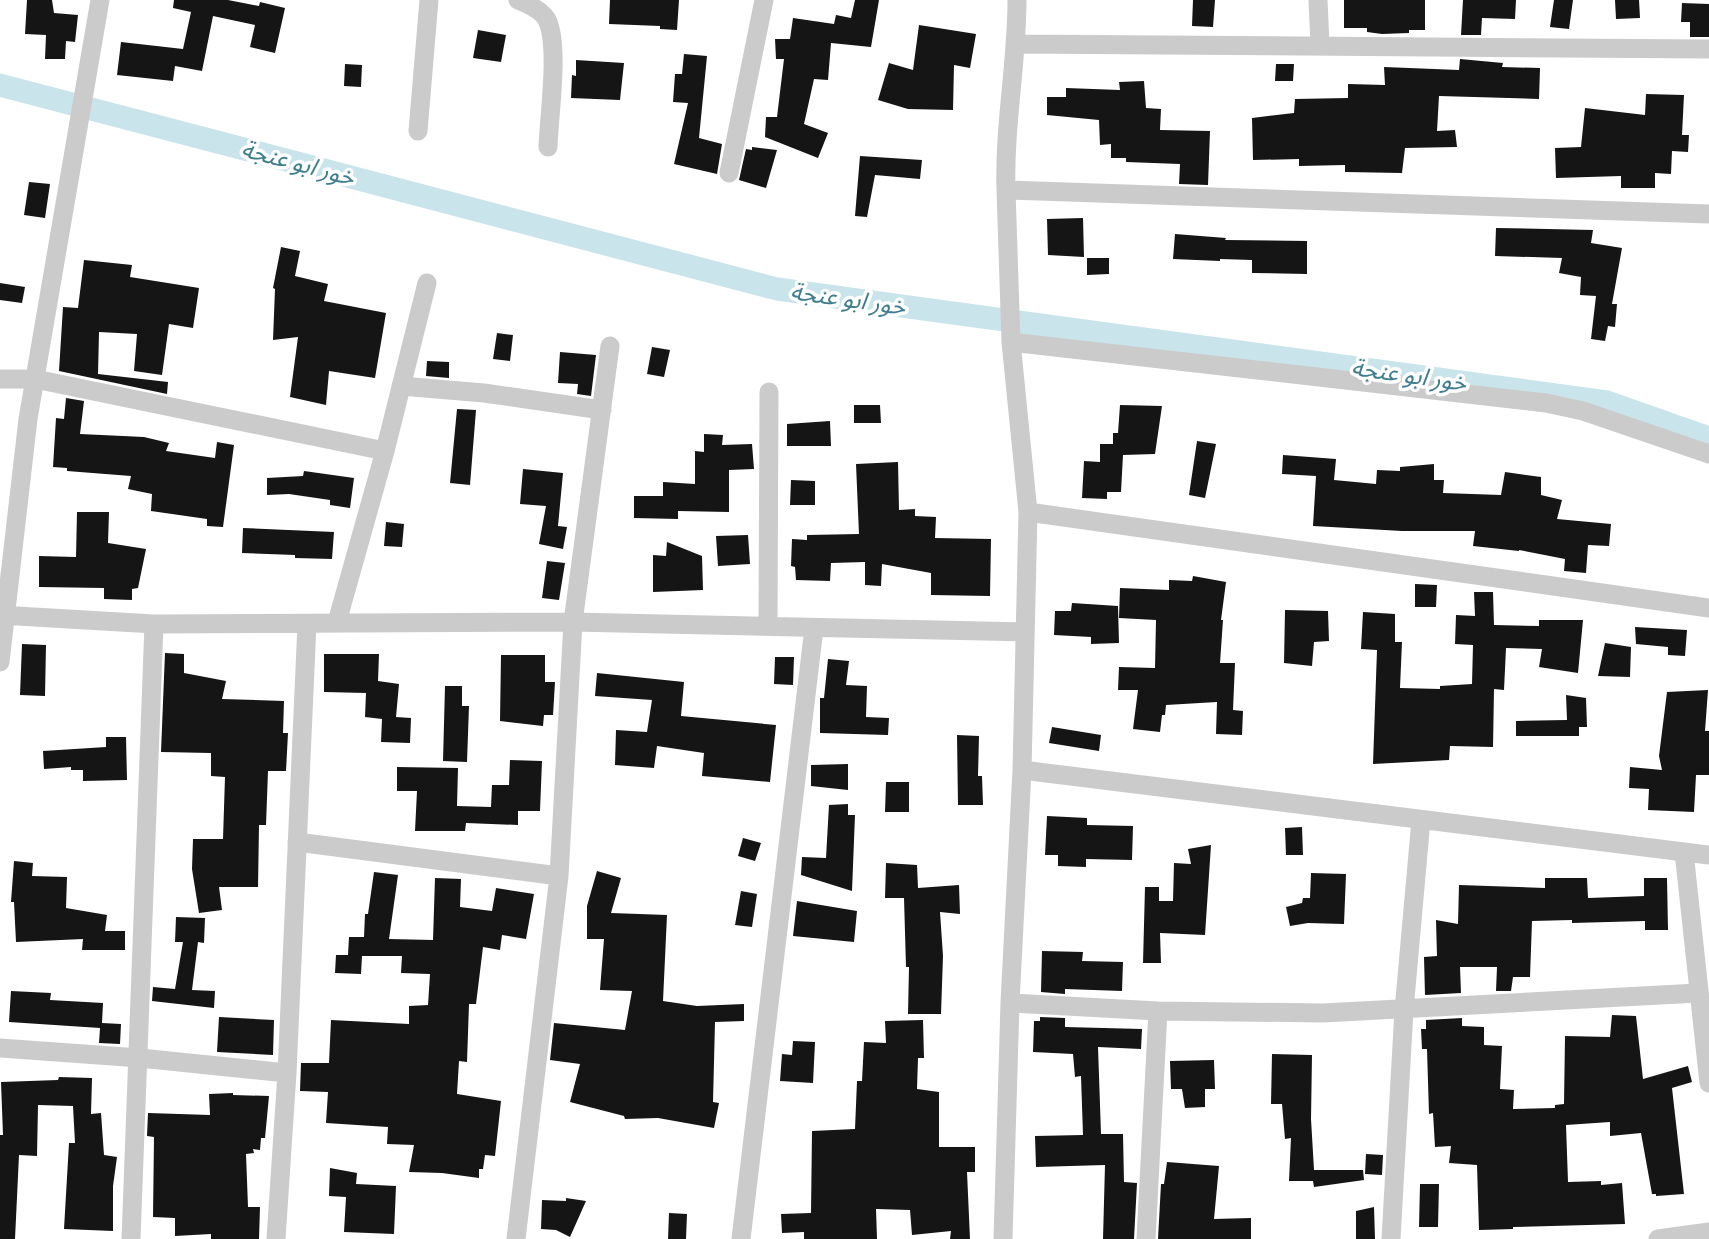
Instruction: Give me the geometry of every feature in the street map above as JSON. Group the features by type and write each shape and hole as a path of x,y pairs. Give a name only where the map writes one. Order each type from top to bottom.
{"street":[{"path":"0,662 3,615 28,419 100,0"},
{"path":"418,131 429,0"},
{"path":"518,0 531,5 548,20 553,48 548,147"},
{"path":"729,173 764,0"},
{"path":"1003,1239 1010,1003 1022,770 1028,512 1011,342 1005,163 1017,44 1017,0"},
{"path":"1318,0 1320,44"},
{"path":"1017,44 1320,44 1709,49"},
{"path":"1006,190 1709,210"},
{"path":"337,622 386,451 427,283"},
{"path":"1011,342 1546,403 1583,411 1709,454"},
{"path":"516,1239 559,876 573,622 610,346"},
{"path":"0,379 35,379 386,451"},
{"path":"401,386 484,393 602,410"},
{"path":"768,626 769,392"},
{"path":"1028,512 1709,608"},
{"path":"3,615 154,624 573,622 1024,632"},
{"path":"131,1239 140,1058 154,624"},
{"path":"276,1239 287,1073 307,624"},
{"path":"741,1239 814,628"},
{"path":"1022,770 1709,855"},
{"path":"1391,1239 1404,1010 1420,820"},
{"path":"297,842 559,876"},
{"path":"1684,852 1709,1083"},
{"path":"1010,1003 1158,1011 1323,1013 1698,993"},
{"path":"1146,1239 1158,1011"},
{"path":"0,1048 140,1058 287,1073"},
{"path":"1658,1239 1709,1232"}],"building":[{"path":"27,0 52,0 54,13 78,15 75,42 66,41 65,59 45,59 46,35 25,34"},
{"path":"174,0 228,0 259,6 260,2 285,8 275,53 250,47 255,25 213,16 202,71 175,66 173,81 117,75 121,42 183,49 191,12 173,8"},
{"path":"610,0 679,0 677,30 660,29 660,26 609,24"},
{"path":"855,0 879,0 871,47 831,43 828,80 814,79 804,124 828,133 818,158 765,137 766,117 777,117 784,59 776,59 775,39 790,39 793,18 834,24 836,15 851,18"},
{"path":"1193,0 1215,0 1213,27 1192,26"},
{"path":"1344,0 1425,0 1425,30 1382,34 1367,32 1367,28 1344,28"},
{"path":"1463,0 1516,0 1515,19 1482,18 1481,35 1461,35"},
{"path":"1554,0 1573,0 1569,29 1550,27"},
{"path":"1615,0 1639,0 1640,18 1616,19"},
{"path":"1682,3 1709,4 1709,37 1690,37 1690,22 1681,22"},
{"path":"919,25 976,34 970,68 954,65 953,110 908,109 878,100 889,63 913,70"},
{"path":"478,30 506,35 501,62 473,58"},
{"path":"684,54 707,56 699,138 722,144 717,174 674,164 688,103 673,102 675,74 682,74"},
{"path":"1460,59 1503,63 1502,67 1540,68 1539,99 1439,96 1437,131 1455,130 1457,147 1405,148 1402,173 1345,172 1345,165 1299,166 1299,159 1253,160 1252,118 1294,113 1295,99 1348,98 1348,84 1385,85 1384,67 1459,70"},
{"path":"576,60 624,63 620,100 571,98"},
{"path":"345,64 362,65 361,87 344,86"},
{"path":"1276,64 1294,64 1293,81 1275,81"},
{"path":"1144,81 1146,108 1161,109 1160,130 1210,131 1208,185 1179,184 1180,164 1126,162 1126,158 1111,158 1111,144 1100,145 1099,120 1047,115 1047,97 1066,97 1066,88 1120,90 1119,82"},
{"path":"1646,94 1684,95 1682,135 1689,135 1688,152 1672,151 1671,174 1655,173 1655,188 1621,188 1621,176 1556,178 1555,148 1581,147 1585,108 1645,115"},
{"path":"752,147 777,150 766,188 739,180 746,149 752,150"},
{"path":"860,156 922,160 920,179 875,175 867,217 855,216"},
{"path":"29,182 50,184 45,218 24,215"},
{"path":"1083,218 1084,257 1048,255 1047,219"},
{"path":"1496,228 1593,230 1591,243 1622,248 1612,304 1617,304 1615,327 1608,326 1605,341 1591,339 1596,296 1580,295 1581,277 1559,273 1562,258 1495,256"},
{"path":"1175,234 1226,238 1225,240 1307,241 1307,274 1252,273 1252,260 1173,259"},
{"path":"281,247 300,251 295,276 328,284 324,301 386,313 375,378 329,371 326,405 290,397 298,337 273,340 273,288"},
{"path":"1087,258 1109,258 1109,274 1087,275"},
{"path":"84,260 132,265 130,277 199,288 193,328 169,324 162,375 134,371 137,334 99,332 98,374 168,382 167,394 59,371 63,307 78,308"},
{"path":"0,283 25,287 22,303 0,300"},
{"path":"497,333 513,335 510,361 493,359"},
{"path":"652,347 670,350 664,377 647,374"},
{"path":"560,352 596,355 591,396 577,394 578,384 558,383"},
{"path":"427,361 449,362 449,378 426,376"},
{"path":"66,398 84,401 80,434 144,437 169,443 166,451 215,458 217,442 234,445 223,527 207,526 207,519 151,511 152,494 128,489 131,476 67,471 67,468 53,467 56,418 64,419"},
{"path":"854,405 880,405 881,423 854,423"},
{"path":"1120,405 1162,406 1155,454 1123,455 1121,492 1107,492 1107,499 1082,498 1084,461 1100,462 1100,444 1113,444 1113,433 1118,433"},
{"path":"457,409 476,410 470,485 450,483"},
{"path":"830,421 831,446 787,446 787,424"},
{"path":"704,434 723,435 722,445 752,444 754,469 729,470 729,512 678,511 678,519 634,518 634,496 663,496 663,482 695,484 695,451 704,452"},
{"path":"1197,441 1216,444 1205,498 1189,495"},
{"path":"1283,455 1336,459 1334,480 1376,484 1377,470 1400,471 1400,467 1434,464 1434,480 1444,480 1443,493 1501,495 1505,472 1541,477 1541,495 1562,500 1557,519 1611,524 1609,546 1588,545 1586,573 1564,571 1565,559 1519,550 1473,546 1475,531 1402,531 1313,526 1316,476 1282,474"},
{"path":"898,462 899,510 915,509 915,516 936,517 935,538 991,539 990,596 931,595 931,573 882,564 881,586 865,585 865,562 831,563 830,581 796,580 795,567 791,566 792,539 807,540 807,535 859,534 856,464"},
{"path":"523,469 563,473 558,526 567,527 563,549 539,544 546,506 520,504"},
{"path":"304,471 354,478 350,508 330,505 330,500 289,494 267,495 267,478 303,476"},
{"path":"791,480 815,481 815,505 790,505"},
{"path":"77,512 109,512 108,543 146,549 138,588 132,589 132,600 104,599 104,588 39,587 39,556 76,557"},
{"path":"386,522 404,524 402,547 384,546"},
{"path":"243,528 334,532 332,559 242,553"},
{"path":"748,535 750,564 718,566 716,536"},
{"path":"667,542 702,556 703,590 653,592 653,555 666,556"},
{"path":"547,561 565,563 559,600 542,598"},
{"path":"1193,576 1226,582 1221,620 1220,663 1235,663 1233,710 1243,711 1242,735 1216,734 1217,702 1166,705 1160,732 1133,729 1138,690 1118,690 1119,667 1155,668 1156,620 1119,618 1120,588 1169,590 1169,580 1192,581"},
{"path":"1415,584 1437,585 1436,607 1415,607"},
{"path":"1474,592 1493,592 1494,625 1539,626 1539,620 1583,620 1578,673 1539,667 1542,649 1506,648 1504,690 1494,689 1493,747 1450,746 1449,760 1373,764 1377,650 1361,649 1363,612 1395,614 1395,642 1402,642 1400,688 1440,689 1440,686 1472,684 1473,645 1455,644 1456,615 1475,616"},
{"path":"1072,603 1118,606 1119,643 1091,644 1091,637 1054,635 1055,611 1071,611"},
{"path":"1285,610 1328,611 1329,641 1314,642 1312,666 1284,663"},
{"path":"1635,627 1687,630 1685,656 1668,655 1668,647 1636,644"},
{"path":"1605,643 1631,647 1630,677 1598,676"},
{"path":"22,644 46,645 45,696 20,695"},
{"path":"165,653 184,654 184,673 226,681 222,699 284,701 283,733 288,733 286,771 268,771 266,825 259,825 258,887 219,887 222,910 199,913 192,869 193,839 223,839 225,777 211,776 211,753 161,752"},
{"path":"324,654 379,654 378,681 399,684 396,717 411,718 410,743 381,742 382,719 365,717 366,693 324,692"},
{"path":"501,655 545,655 545,682 555,682 553,715 544,715 543,726 500,721"},
{"path":"775,657 794,657 793,685 774,684"},
{"path":"828,659 849,661 846,685 867,686 866,717 889,718 888,735 820,733 820,698 824,698"},
{"path":"597,673 684,682 681,716 776,725 770,782 702,776 704,753 657,746 654,768 615,765 616,730 647,732 652,700 595,696"},
{"path":"445,686 462,686 462,706 469,706 467,762 443,761"},
{"path":"1708,690 1705,731 1709,731 1709,775 1696,775 1694,812 1648,810 1649,789 1629,788 1630,767 1662,770 1659,756 1667,692"},
{"path":"1566,695 1586,698 1587,727 1579,727 1579,736 1516,736 1516,721 1567,720"},
{"path":"1052,727 1101,735 1099,751 1049,743"},
{"path":"957,735 979,736 978,776 982,776 983,805 958,805"},
{"path":"106,737 126,737 127,780 83,781 83,770 71,770 71,767 44,769 43,751 106,747"},
{"path":"510,760 542,761 540,811 518,811 518,825 466,823 465,831 415,831 417,791 397,791 397,767 458,768 457,806 491,807 492,785 509,785"},
{"path":"848,764 848,790 811,786 811,765"},
{"path":"886,782 909,782 909,812 885,812"},
{"path":"848,804 848,815 855,815 852,891 801,875 802,857 826,858 829,805"},
{"path":"1047,816 1087,818 1087,825 1133,826 1132,860 1086,859 1086,867 1058,866 1058,855 1045,855"},
{"path":"1302,827 1303,855 1286,855 1285,828"},
{"path":"743,838 761,843 755,861 738,856"},
{"path":"1211,845 1205,935 1160,933 1161,963 1143,963 1145,887 1159,887 1159,901 1173,901 1174,863 1191,864 1188,849"},
{"path":"14,861 33,863 32,876 67,877 66,908 107,915 105,931 125,931 125,950 82,950 83,939 16,942 14,902 11,902"},
{"path":"886,863 917,865 918,888 959,885 960,914 940,912 943,956 941,1014 908,1014 909,967 906,967 904,898 885,898"},
{"path":"597,871 621,878 611,913 667,915 663,1001 697,1006 744,1004 744,1021 715,1022 713,1102 719,1103 714,1128 658,1118 625,1119 624,1116 570,1102 580,1064 550,1060 554,1023 625,1030 632,991 600,990 604,939 587,939 587,906"},
{"path":"374,872 398,875 389,939 433,940 435,878 461,879 460,907 492,911 496,888 534,894 526,939 502,935 500,950 483,947 476,1004 469,1004 467,1062 459,1061 457,1094 501,1101 495,1156 485,1155 483,1169 479,1169 479,1178 409,1172 414,1145 387,1144 388,1127 326,1123 328,1092 300,1091 301,1063 329,1063 331,1020 409,1024 409,1006 428,1005 430,974 401,973 402,956 362,956 361,974 335,973 336,955 348,955 349,937 364,937 365,914 368,914"},
{"path":"1311,873 1346,874 1344,924 1308,923 1290,926 1286,907 1302,903 1303,898 1310,898"},
{"path":"1545,878 1587,878 1588,898 1644,896 1644,878 1667,878 1668,930 1645,930 1645,921 1532,921 1530,977 1513,977 1511,991 1496,991 1497,967 1460,967 1461,993 1425,995 1424,957 1437,956 1436,920 1458,924 1459,885 1545,888"},
{"path":"741,891 757,894 752,927 735,925"},
{"path":"797,901 857,911 854,942 793,936"},
{"path":"176,917 205,918 204,943 198,942 192,990 215,991 214,1008 152,1001 153,987 175,989 183,942 175,942"},
{"path":"1042,951 1083,952 1082,961 1123,962 1122,991 1065,989 1065,994 1041,992"},
{"path":"11,991 51,993 50,1000 103,1003 102,1023 121,1024 120,1044 99,1043 100,1028 9,1022"},
{"path":"1612,1015 1636,1016 1643,1079 1688,1066 1692,1082 1672,1088 1684,1194 1652,1194 1641,1133 1610,1136 1610,1122 1566,1125 1568,1182 1601,1181 1601,1185 1622,1183 1625,1224 1479,1230 1477,1165 1449,1163 1451,1146 1435,1147 1433,1113 1429,1114 1427,1049 1422,1049 1421,1029 1426,1029 1426,1020 1462,1018 1462,1026 1484,1027 1484,1045 1502,1046 1500,1089 1514,1090 1513,1109 1555,1108 1555,1105 1564,1104 1565,1036 1610,1037"},
{"path":"219,1017 274,1020 273,1055 217,1052"},
{"path":"1040,1017 1065,1018 1065,1027 1142,1029 1141,1049 1098,1047 1101,1134 1123,1134 1124,1182 1137,1183 1134,1239 1103,1239 1105,1165 1036,1167 1035,1136 1083,1135 1081,1076 1075,1077 1073,1054 1033,1052 1034,1021 1040,1021"},
{"path":"923,1020 924,1058 918,1058 917,1089 939,1092 939,1147 975,1147 975,1172 967,1172 970,1239 950,1239 951,1231 912,1235 910,1210 876,1209 877,1239 804,1239 804,1232 782,1233 781,1214 811,1213 812,1131 855,1129 857,1081 862,1081 864,1042 886,1043 885,1021"},
{"path":"793,1041 815,1042 813,1083 780,1081 782,1054 792,1055"},
{"path":"1272,1054 1312,1055 1311,1119 1314,1170 1363,1170 1364,1180 1314,1187 1313,1181 1289,1181 1291,1138 1285,1139 1282,1104 1271,1104"},
{"path":"1214,1060 1215,1089 1205,1089 1205,1107 1185,1108 1182,1089 1171,1089 1170,1061"},
{"path":"59,1077 92,1078 91,1114 101,1113 104,1155 117,1157 113,1186 113,1231 64,1229 69,1143 75,1143 73,1106 38,1105 37,1156 19,1155 15,1239 0,1239 0,1135 3,1135 1,1082 58,1080"},
{"path":"209,1094 269,1096 265,1138 261,1138 260,1150 253,1149 254,1153 246,1154 248,1207 260,1207 259,1239 211,1239 211,1234 175,1236 175,1218 153,1217 154,1137 147,1136 148,1113 210,1115"},
{"path":"1366,1154 1383,1155 1382,1175 1365,1174"},
{"path":"1167,1162 1219,1166 1214,1219 1251,1218 1251,1239 1158,1239 1161,1184 1164,1184"},
{"path":"330,1168 357,1173 356,1184 396,1186 394,1234 344,1232 346,1197 329,1196"},
{"path":"1420,1184 1439,1184 1438,1227 1419,1227"},
{"path":"566,1198 586,1201 570,1237 556,1230 541,1229 542,1200 566,1201"},
{"path":"1374,1207 1375,1239 1356,1239 1356,1211"},
{"path":"669,1213 687,1214 686,1239 668,1239"}],"waterway":[{"name":"خور ابو عنجة","path":"0,85 777,289 1607,402 1709,438"}]}
